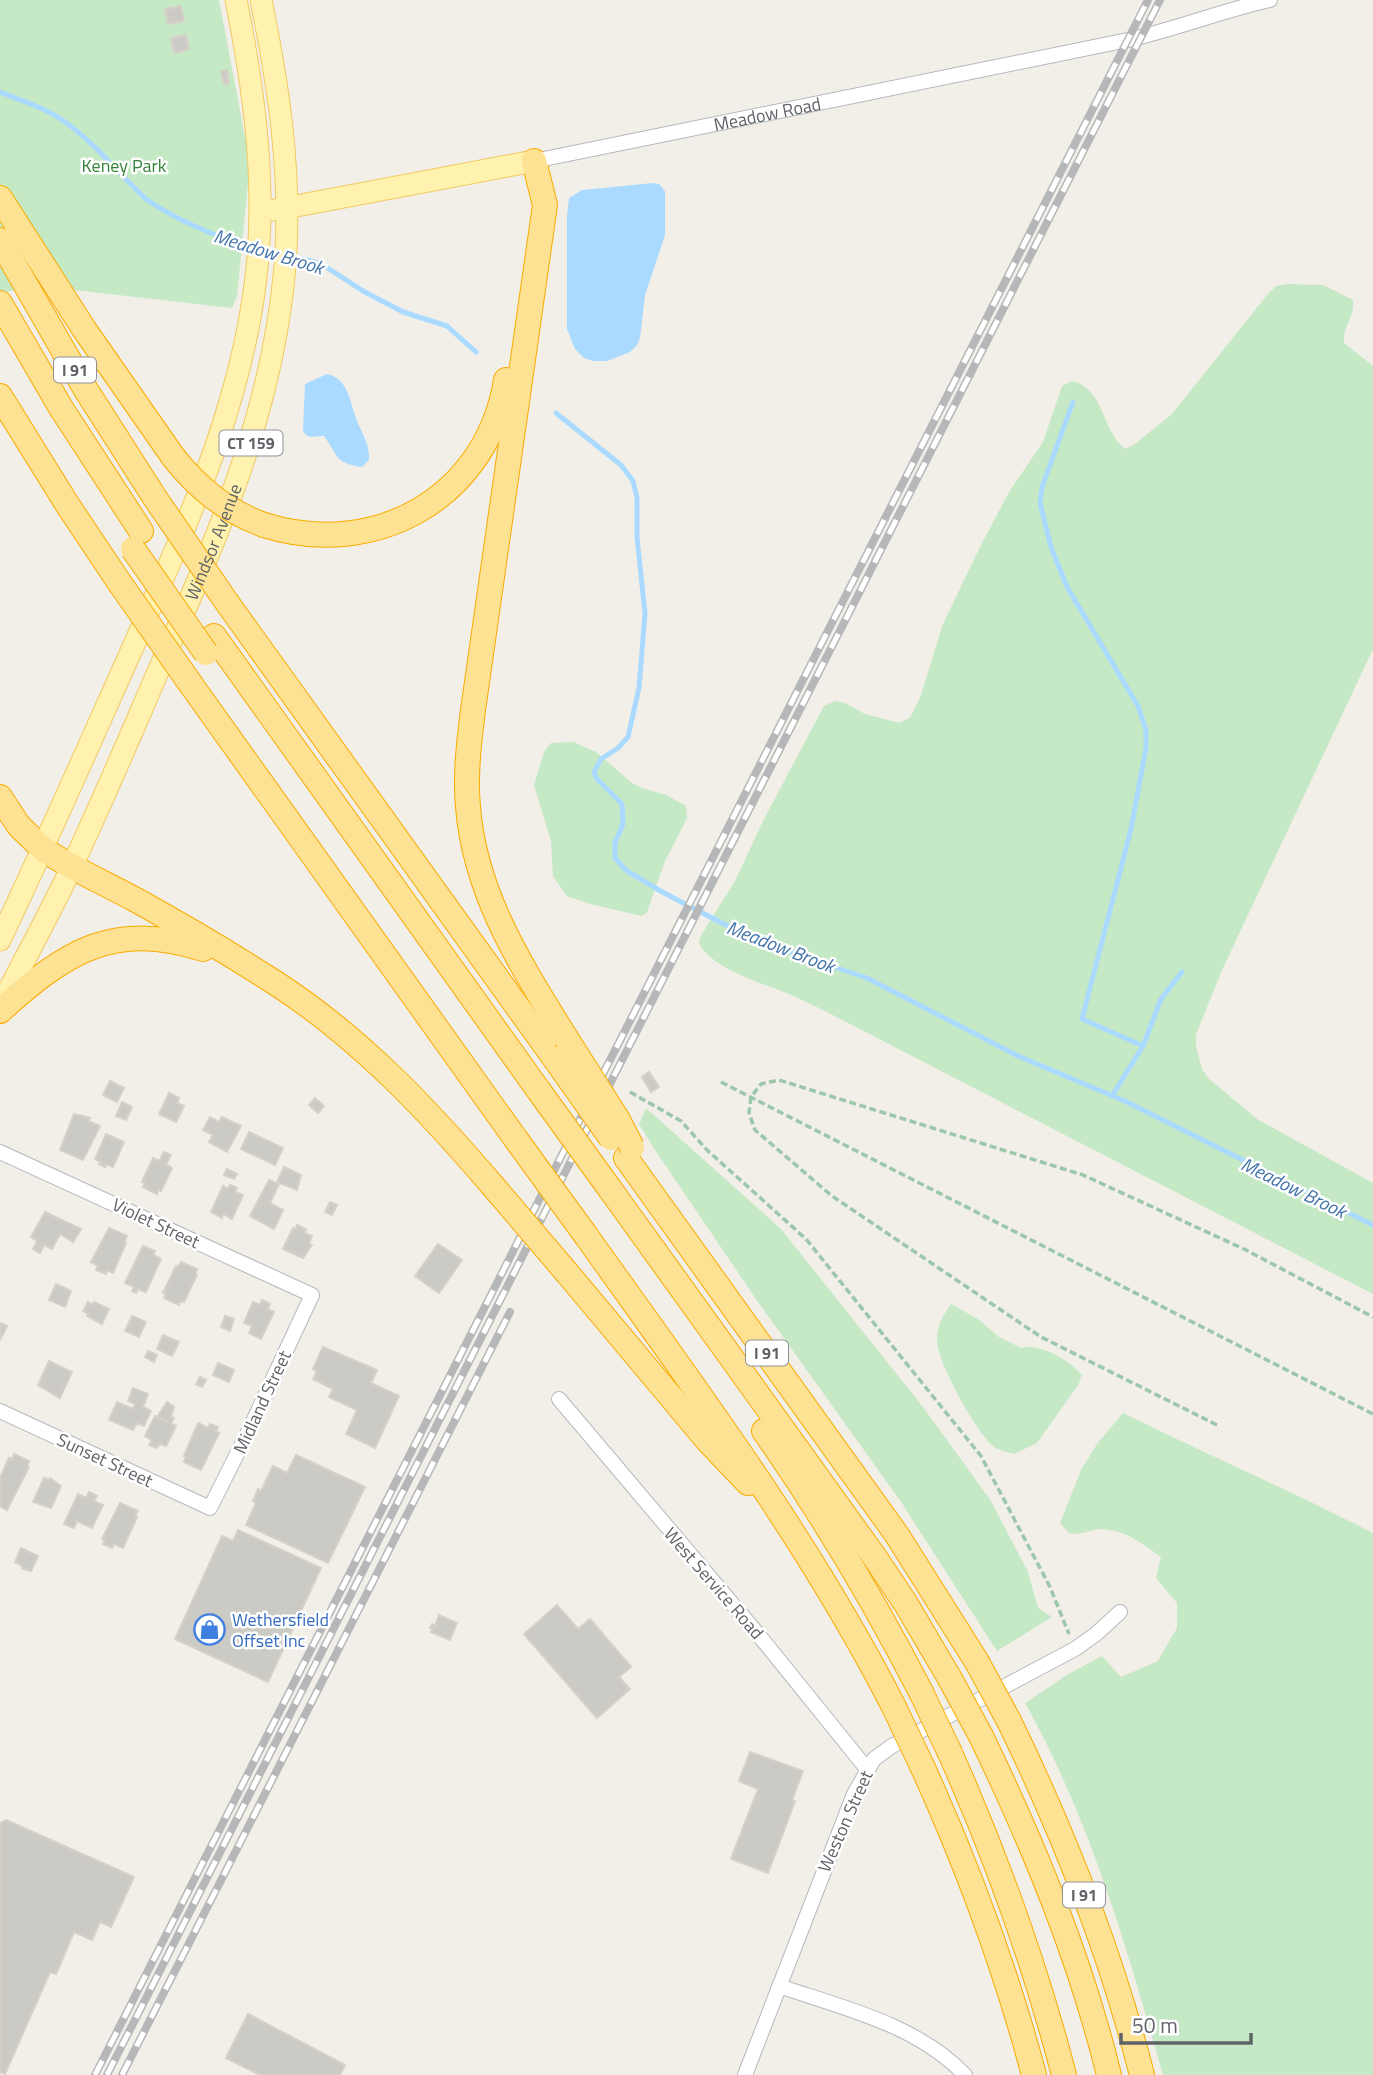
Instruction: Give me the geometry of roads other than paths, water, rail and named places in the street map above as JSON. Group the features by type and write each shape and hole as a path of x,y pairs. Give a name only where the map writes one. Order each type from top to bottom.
{"highway":[{"path":"0,198 84,329 174,458 199,486 243,517 296,533 326,536 380,528 430,504 470,466 492,428 503,393 529,215 534,161"},
{"path":"534,161 545,205 472,710 467,796 474,851 493,912 560,1049"},
{"name":"I 91","path":"0,240 72,366 155,498 228,604 560,1049 629,1153 655,1198 933,1588 1009,1721 1038,1784 1084,1895 1116,1984 1142,2075"},
{"path":"0,303 137,540"},
{"path":"0,337 65,446 137,540 606,1198 886,1573 981,1736 1034,1852 1088,1997 1109,2075"},
{"path":"0,396 119,582 784,1516 841,1609 894,1707 923,1768 974,1890 1009,1990 1034,2075"},
{"path":"0,797 19,826 43,849 252,968 308,1005 357,1044 425,1110 492,1185 707,1440 784,1516"},
{"path":"0,1008 63,960 90,946 117,940 173,940 252,968"},
{"path":"606,1198 812,1502 858,1576 921,1692 985,1832 1019,1923 1064,2075"}],"main road":[{"path":"238,8 262,6"},
{"name":"Windsor Avenue","path":"0,1008 71,866 209,558 235,492 271,365 285,266 288,208 284,132 262,6"},
{"name":"Windsor Avenue","path":"0,940 163,579 212,455 239,373 251,315 260,213 258,130 238,8"},
{"name":"Meadow Road","path":"260,213 534,161"}],"street":[{"name":"Meadow Road","path":"534,161 1128,40 1269,0"},
{"name":"Violet Street","path":"0,1152 312,1295"},
{"name":"Midland Street","path":"210,1508 312,1295"},
{"name":"West Service Road","path":"559,1399 757,1633 867,1769"},
{"name":"Sunset Street","path":"0,1411 210,1508"},
{"name":"Weston Street","path":"745,2075 845,1814 874,1759 892,1746 1075,1648 1096,1634 1120,1612"},
{"path":"779,1986 904,2031 942,2054 965,2075"}],"water":[{"path":"659,184 665,191 665,235 645,295 640,338 630,352 607,361 584,358 575,349 567,329 569,198 582,190"},
{"path":"327,374 340,380 350,398 368,448 369,460 362,467 341,460 324,436 309,436 303,430 305,384"}],"waterway":[{"name":"Meadow Brook","path":"0,92 42,109 65,122 97,149 146,199 171,215 197,228 253,247"},
{"name":"Meadow Brook","path":"290,256 320,263 363,291 403,312 447,326 476,352"},
{"path":"1073,402 1042,487 1040,503 1051,547 1067,587 1138,706 1146,730 1146,748 1131,829 1082,1019 1143,1046 1112,1096"},
{"name":"Meadow Brook","path":"556,413 621,465 633,481 637,498 637,537 645,613 639,688 628,737 618,748 601,759 594,772 597,779 622,804 623,824 615,843 615,858 627,871 755,940 867,978 1018,1056 1127,1102 1373,1225"},
{"path":"1143,1046 1161,999 1182,972"}],"railway":[{"path":"95,2075 1148,0"},
{"path":"107,2075 1160,0"},
{"path":"122,2075 510,1312"}],"place":[{"name":"Wethersfield Offset Inc","path":"209,1629"}],"park label":[{"name":"Keney Park","path":"124,165"}]}
